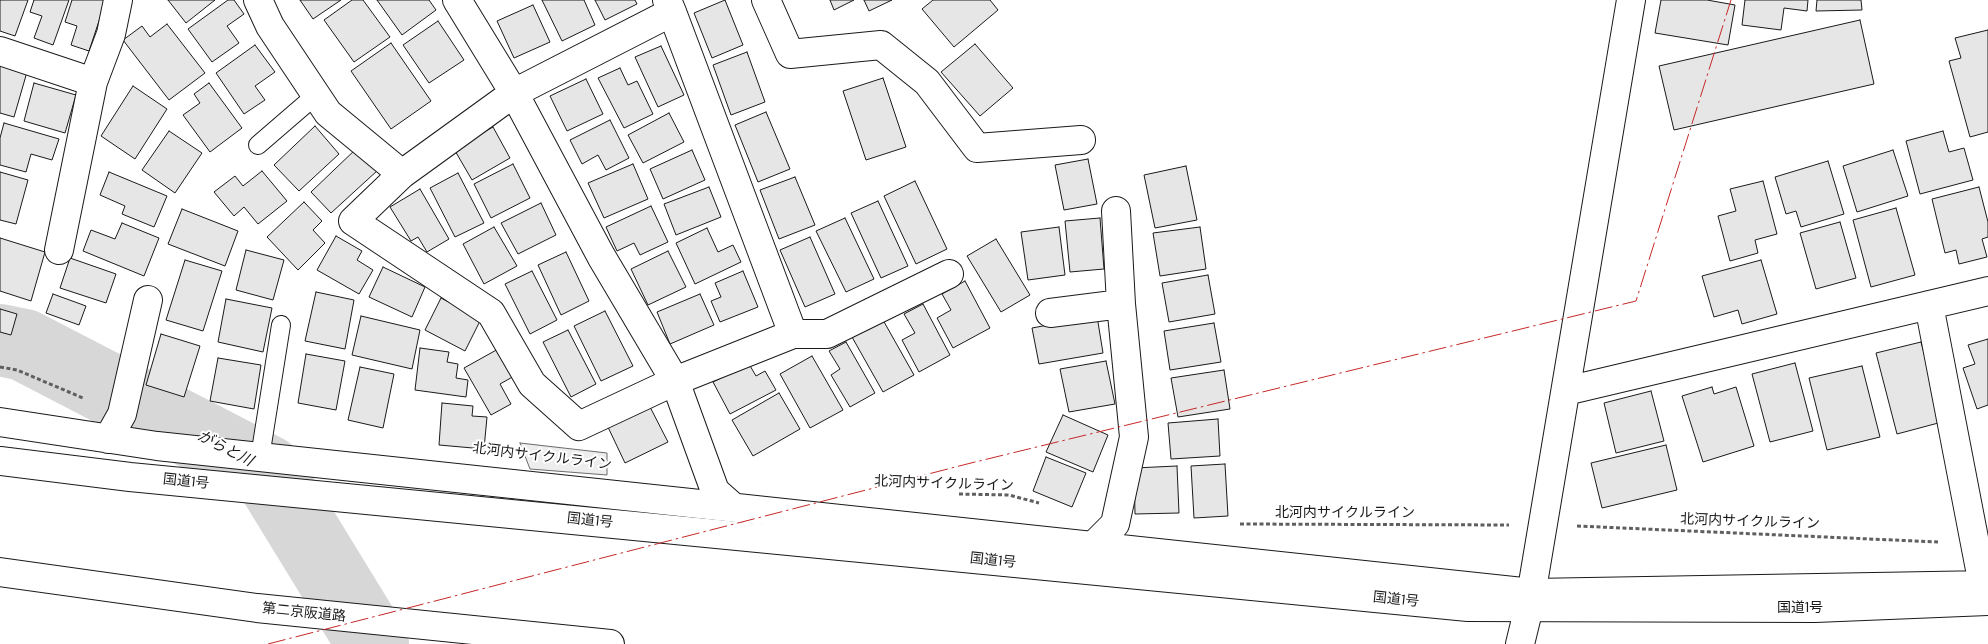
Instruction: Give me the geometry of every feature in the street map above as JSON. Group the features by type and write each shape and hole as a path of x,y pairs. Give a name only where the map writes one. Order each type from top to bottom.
{"main road":[{"path":"59,250 93,82 111,34 118,0"},
{"path":"258,0 270,26 328,113 402,174"},
{"path":"457,0 514,94 601,256 675,381 715,491 733,507"},
{"path":"766,0 790,54 881,45 927,82 977,148 1081,140"},
{"path":"1520,644 1530,600 1632,0"},
{"path":"793,334 669,6 514,94 402,174 353,221 491,313 532,384 579,426 675,381 793,334 827,334 949,274"},
{"path":"0,51 93,82"},
{"path":"1094,546 1115,524 1134,437 1121,304 1116,211"},
{"path":"1566,392 1988,291"},
{"path":"108,439 122,414 148,300"},
{"path":"1050,313 1121,304"},
{"path":"1929,305 1975,543 1986,590"},
{"path":"0,422 157,446 1094,546 1530,600"},
{"name":"国道1号","path":"0,461 130,477 1468,607 1530,600 1815,608 1986,590"},
{"name":"第二京阪道路","path":"0,572 256,608 610,644"}],"lane":[{"path":"258,144 316,95"},
{"path":"260,457 281,325"}],"path":[{"path":"0,367 17,370 122,414"},
{"name":"北河内サイクルライン","path":"950,494 1009,494 1044,504"},
{"name":"北河内サイクルライン","path":"1234,524 1543,525 1975,543"}],"shaded area":[{"path":"520,443 607,453 607,475 530,469"}],"building":[{"path":"0,0 28,0 15,36 0,31"},
{"path":"34,0 69,0 53,45 34,38 42,16 30,12"},
{"path":"72,0 106,0 89,51 71,45 77,26 65,22"},
{"path":"168,0 215,0 186,23"},
{"path":"228,0 234,0 244,14 227,26 239,43 212,62 188,29"},
{"path":"300,0 341,0 313,19"},
{"path":"352,0 363,0 390,37 354,62 324,20"},
{"path":"377,0 429,0 436,10 402,35"},
{"path":"542,0 584,0 595,25 562,41"},
{"path":"595,0 635,0 637,4 605,20"},
{"path":"725,0 743,45 712,58 694,13"},
{"path":"830,0 854,0 834,10"},
{"path":"864,0 892,0 869,11"},
{"path":"933,0 990,0 998,10 954,47 922,9"},
{"path":"1661,0 1707,0 1735,5 1728,45 1655,33"},
{"path":"1745,0 1808,0 1807,11 1784,8 1781,30 1742,25"},
{"path":"1817,0 1861,0 1862,10 1816,11"},
{"path":"533,5 550,42 514,58 497,21"},
{"path":"1860,20 1874,84 1674,130 1659,66"},
{"path":"438,21 464,60 429,83 403,45"},
{"path":"167,24 205,73 169,100 123,40 142,26 150,37"},
{"path":"1988,30 1988,132 1970,137 1949,61 1961,58 1955,38"},
{"path":"391,43 431,101 391,129 351,71"},
{"path":"975,44 1013,88 980,116 941,72"},
{"path":"255,45 275,72 255,86 265,100 244,114 216,73"},
{"path":"661,46 684,95 658,107 635,57"},
{"path":"747,52 765,102 731,115 713,65"},
{"path":"0,64 27,72 14,117 0,113"},
{"path":"620,68 628,85 637,81 653,114 624,128 598,78"},
{"path":"883,78 906,147 866,160 843,91"},
{"path":"586,79 603,114 567,131 550,96"},
{"path":"34,83 76,95 65,133 24,121"},
{"path":"209,83 242,128 210,152 183,115 200,103 194,94"},
{"path":"133,86 167,109 135,159 101,136"},
{"path":"766,112 790,169 758,182 735,125"},
{"path":"669,113 684,142 643,163 628,135"},
{"path":"610,120 629,158 606,170 598,155 582,164 570,140"},
{"path":"4,123 59,139 52,160 31,154 26,172 0,165 0,138"},
{"path":"315,126 339,154 299,191 274,165"},
{"path":"493,127 510,158 472,180 454,149"},
{"path":"169,131 202,153 175,193 142,170"},
{"path":"1943,131 1949,152 1964,148 1973,180 1920,194 1906,141"},
{"path":"357,148 378,170 331,213 311,192"},
{"path":"692,150 705,180 663,199 650,169"},
{"path":"1893,150 1908,196 1857,212 1843,166"},
{"path":"1088,159 1097,204 1064,210 1055,165"},
{"path":"1828,161 1844,214 1801,227 1796,211 1786,214 1775,177"},
{"path":"513,164 530,198 491,218 474,184"},
{"path":"633,164 648,199 604,218 588,183"},
{"path":"1186,166 1197,220 1155,228 1144,175"},
{"path":"262,171 287,201 258,224 244,207 234,216 214,192 235,176 243,186"},
{"path":"0,172 28,180 16,224 0,220"},
{"path":"109,172 167,196 154,227 122,214 125,206 100,195"},
{"path":"458,173 484,223 455,237 430,188"},
{"path":"795,177 815,225 779,239 760,190"},
{"path":"915,181 947,249 916,264 884,196"},
{"path":"1763,181 1777,234 1755,240 1758,253 1730,261 1718,216 1736,211 1730,189"},
{"path":"709,187 721,217 676,235 664,204"},
{"path":"1979,187 1988,222 1988,237 1982,239 1987,257 1959,264 1956,250 1945,253 1932,199"},
{"path":"420,189 449,239 427,252 418,237 411,241 390,207"},
{"path":"878,201 908,266 881,278 851,213"},
{"path":"304,202 322,221 313,230 325,243 298,270 267,237"},
{"path":"541,203 556,235 518,254 501,223"},
{"path":"651,206 668,242 640,255 634,243 617,251 606,227"},
{"path":"1896,208 1915,275 1871,287 1853,220"},
{"path":"182,209 238,231 225,266 168,244"},
{"path":"845,218 874,279 846,292 816,231"},
{"path":"1100,218 1104,269 1070,272 1065,221"},
{"path":"1840,222 1856,278 1816,289 1800,233"},
{"path":"122,223 159,238 144,276 83,251 91,230 115,239"},
{"path":"494,227 517,266 484,284 463,244"},
{"path":"1059,227 1065,275 1028,280 1021,232"},
{"path":"1200,227 1206,269 1160,276 1153,233"},
{"path":"707,228 718,252 733,245 741,262 695,284 676,243"},
{"path":"336,236 362,251 357,260 373,270 359,294 317,270"},
{"path":"810,237 835,294 805,307 780,250"},
{"path":"0,238 45,252 31,301 0,291"},
{"path":"996,239 1030,295 1001,312 967,256"},
{"path":"246,250 284,260 273,300 236,290"},
{"path":"668,251 686,287 648,305 631,269"},
{"path":"566,252 589,301 561,315 538,265"},
{"path":"70,258 116,274 106,303 60,288"},
{"path":"185,260 222,271 203,331 166,320"},
{"path":"1761,260 1777,314 1742,324 1738,310 1714,317 1702,276"},
{"path":"383,267 425,287 412,317 369,297"},
{"path":"532,271 557,320 530,334 505,284"},
{"path":"743,271 758,307 720,322 711,301 721,297 715,283"},
{"path":"1208,275 1215,314 1169,322 1162,283"},
{"path":"965,281 990,328 953,348 937,318 951,310 942,294"},
{"path":"316,292 354,300 345,349 305,341"},
{"path":"53,294 86,306 79,325 46,313"},
{"path":"700,294 714,325 670,344 657,312"},
{"path":"441,298 481,319 465,351 425,330"},
{"path":"226,299 272,308 263,352 218,342"},
{"path":"923,304 950,355 919,372 902,340 915,333 904,314"},
{"path":"0,309 17,314 11,335 0,332"},
{"path":"605,311 633,366 601,381 574,326"},
{"path":"361,316 420,330 412,369 352,355"},
{"path":"1097,316 1103,353 1039,364 1032,328"},
{"path":"883,320 914,375 883,392 852,337"},
{"path":"1214,323 1221,362 1170,370 1164,331"},
{"path":"568,330 596,384 571,397 543,342"},
{"path":"161,334 200,346 184,397 146,385"},
{"path":"1988,339 1988,405 1977,409 1963,368 1975,364 1968,345"},
{"path":"846,342 875,393 850,407 831,375 840,369 829,351"},
{"path":"1921,342 1942,422 1897,434 1876,353"},
{"path":"420,348 449,352 447,362 458,364 456,378 468,380 466,397 415,390"},
{"path":"500,348 516,375 500,384 511,404 491,415 464,368"},
{"path":"306,354 345,361 336,410 298,403"},
{"path":"812,356 843,410 810,428 780,374"},
{"path":"218,358 261,365 254,409 210,401"},
{"path":"1106,361 1115,404 1069,412 1060,369"},
{"path":"1795,363 1813,431 1770,442 1752,374"},
{"path":"749,364 756,376 765,371 776,390 730,414 713,382"},
{"path":"1862,366 1880,437 1827,450 1809,378"},
{"path":"360,367 394,374 383,428 348,420"},
{"path":"1224,370 1230,409 1178,417 1171,378"},
{"path":"1712,387 1714,394 1736,387 1754,446 1703,462 1682,396"},
{"path":"1651,391 1664,441 1616,453 1604,403"},
{"path":"779,393 800,429 753,456 732,420"},
{"path":"442,403 473,406 472,416 487,417 484,449 439,445"},
{"path":"649,405 668,442 625,463 607,425"},
{"path":"1063,415 1108,435 1093,472 1046,452"},
{"path":"1218,419 1220,456 1171,459 1168,423"},
{"path":"1666,445 1677,490 1602,508 1591,463"},
{"path":"1046,457 1086,473 1072,507 1033,491"},
{"path":"1225,464 1228,516 1194,518 1191,466"},
{"path":"1177,466 1179,513 1135,514 1134,468"}],"waterway":[{"name":"がらと川","path":"0,340 24,345 267,471 373,644"}],"power":[{"path":"268,644 971,463 1636,301 1731,0"}]}
